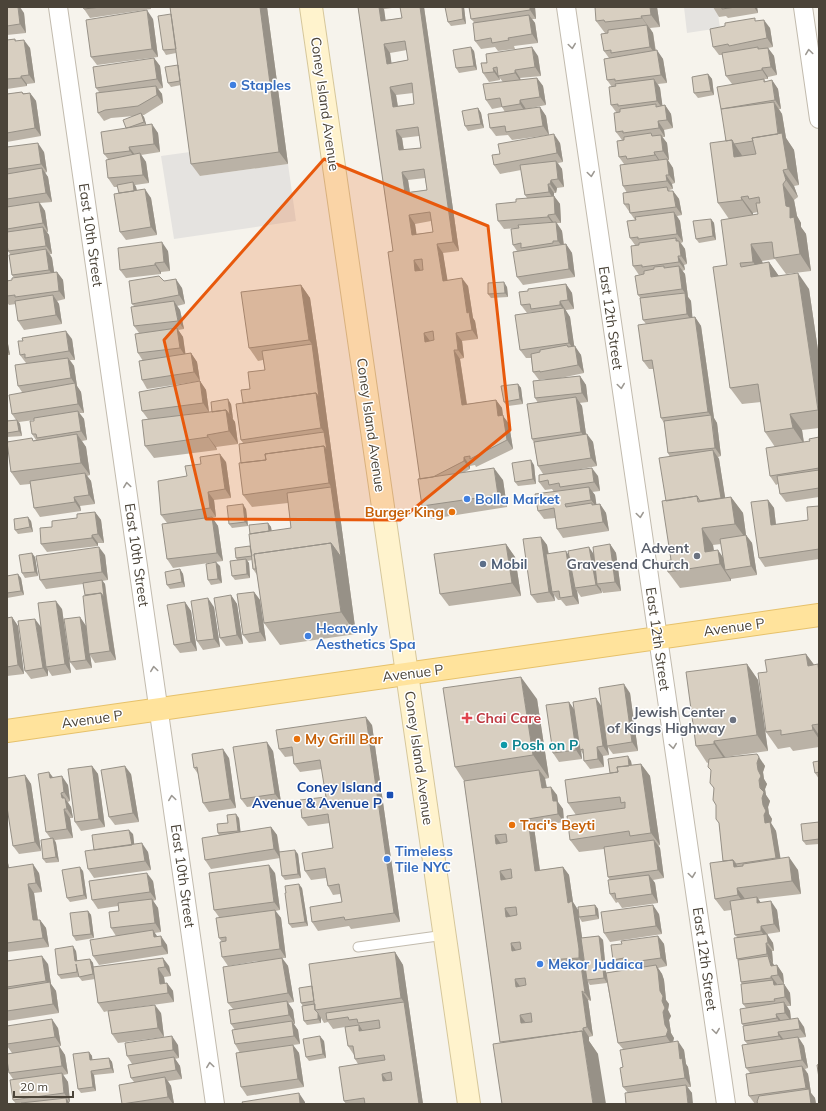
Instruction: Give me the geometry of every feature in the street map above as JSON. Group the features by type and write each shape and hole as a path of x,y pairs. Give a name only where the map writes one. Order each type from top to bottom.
{"main road":[{"name":"Coney Island Avenue","path":"311,7 406,673 470,1104"},
{"name":"Avenue P","path":"7,731 819,615"}],"street":[{"name":"East 10th Street","path":"58,7 160,709 215,1104"},
{"name":"East 12th Street","path":"566,7 726,1104"},
{"path":"803,7 819,119"}],"lane":[{"path":"358,947 445,935"}],"highlighted area":[{"path":"324,159 488,226 510,430 400,520 206,519 164,340"}],"shaded area":[{"path":"684,7 717,7 720,28 687,33"},
{"path":"197,151 200,176 288,164 296,221 174,239 161,156"}],"building":[{"path":"7,7 18,7 20,24 7,26"},
{"path":"83,7 101,7 84,9"},
{"name":"Staples","path":"170,7 260,7 279,152 191,164"},
{"path":"358,7 379,7 381,21 402,18 400,7 420,7 453,242 437,244 443,281 462,278 467,313 469,312 472,330 456,333 458,350 454,350 462,405 496,400 498,416 503,415 507,440 470,459 470,456 464,457 464,461 433,477 420,479 388,252 393,251","holes":["405,41 408,60 387,64 384,44","412,83 414,104 393,107 390,87","418,127 421,148 399,150 396,130","424,169 427,190 405,193 402,172","430,212 433,232 412,235 409,215","422,259 423,270 415,271 414,260","433,331 434,340 425,342 424,333"]},
{"path":"445,7 462,7 463,19 448,22"},
{"path":"469,7 530,7 530,10 471,19"},
{"path":"595,7 650,7 651,15 641,16 642,18 605,22 604,20 596,21"},
{"path":"722,7 736,7 722,9"},
{"path":"147,10 152,49 91,57 86,20"},
{"path":"171,14 176,49 163,50 158,16"},
{"path":"529,15 532,34 508,38 509,40 492,43 491,38 475,41 473,23"},
{"path":"755,18 755,21 764,20 767,38 729,46 728,44 713,47 710,29 725,26 725,23"},
{"path":"647,25 650,47 611,53 611,50 604,51 601,34 608,33 608,30"},
{"path":"15,39 15,41 24,40 29,75 21,76 21,78 7,79 7,40"},
{"path":"471,47 474,66 456,68 453,50"},
{"path":"532,47 535,67 515,70 515,73 498,76 497,67 493,68 494,72 483,73 481,63 487,63 486,54"},
{"path":"758,47 758,49 768,48 771,67 726,76 722,53"},
{"path":"657,50 661,75 615,81 615,79 607,80 604,59"},
{"path":"154,58 157,79 96,88 93,67"},
{"path":"178,65 180,81 168,83 165,67"},
{"path":"708,74 711,91 694,93 692,77"},
{"path":"537,78 540,97 520,100 520,104 502,107 500,98 486,100 483,84"},
{"path":"654,79 657,101 618,106 618,104 611,105 609,87 616,86 615,84"},
{"path":"764,79 764,82 772,80 775,100 721,109 717,87"},
{"path":"156,86 157,95 138,106 105,110 98,113 96,93"},
{"path":"22,92 23,94 30,93 35,128 7,133 7,94"},
{"path":"774,102 778,134 752,138 753,141 734,144 732,140 726,141 721,109"},
{"path":"656,104 656,107 665,105 667,120 658,121 659,128 623,133 623,131 616,132 614,113 620,112 620,109"},
{"path":"540,107 543,126 506,132 505,126 490,128 488,114"},
{"path":"478,108 481,124 465,126 462,111"},
{"path":"141,113 144,122 126,128 123,120"},
{"path":"152,124 154,144 129,147 130,151 104,154 101,132"},
{"path":"651,133 652,136 661,135 663,151 654,152 655,155 627,159 626,156 619,157 617,141 624,140 624,137"},
{"path":"782,133 788,169 783,170 786,180 783,184 786,206 790,207 790,218 794,217 800,254 774,258 772,242 751,244 753,262 740,263 741,267 769,262 771,277 798,273 818,410 790,414 793,428 765,432 758,384 730,388 713,267 727,265 721,220 758,214 756,203 760,203 759,197 749,199 748,196 741,197 742,200 718,203 710,143 732,140 734,157 756,154 752,138"},
{"path":"554,134 557,153 494,165 492,155 500,154 498,144"},
{"path":"38,143 41,164 7,169 7,147"},
{"path":"140,153 143,175 108,178 106,160"},
{"path":"667,159 669,175 666,175 667,181 623,186 620,165"},
{"path":"556,161 558,179 551,180 550,184 548,184 549,192 525,195 520,165"},
{"path":"42,168 46,193 7,199 7,174"},
{"path":"133,182 134,191 119,193 117,185"},
{"path":"667,187 668,191 673,191 676,207 630,213 629,204 624,204 623,193"},
{"path":"145,189 151,227 120,232 114,194"},
{"path":"554,196 555,214 548,215 548,217 498,221 496,204 516,202 516,199"},
{"path":"39,202 43,223 7,229 7,207"},
{"path":"674,212 677,234 638,239 638,237 630,238 627,221 636,220 635,217"},
{"path":"711,219 713,236 696,239 693,221"},
{"path":"556,222 558,241 521,248 521,243 513,245 511,229 519,228 518,225"},
{"path":"43,227 46,246 8,251 7,232"},
{"path":"676,238 676,241 679,241 681,256 678,256 679,262 642,267 642,265 633,266 631,246 639,245 639,243"},
{"path":"162,242 164,262 155,263 155,265 120,270 118,248"},
{"path":"566,244 569,269 517,277 513,252"},
{"path":"46,249 49,270 12,275 9,255"},
{"path":"664,266 664,268 679,266 682,289 638,295 635,276 644,274 644,271 654,269 654,267"},
{"path":"57,272 59,291 15,297 15,295 7,296 7,281 12,280 12,278"},
{"path":"159,276 164,281 176,279 179,295 132,304 129,281"},
{"path":"504,282 505,293 488,294 488,283"},
{"path":"566,284 568,300 560,301 560,305 531,309 530,304 521,305 519,292 528,291 528,289"},
{"path":"301,285 309,340 249,348 241,292"},
{"path":"685,293 687,314 643,320 640,298"},
{"path":"53,295 56,315 18,321 15,301"},
{"path":"174,301 178,321 134,326 131,307"},
{"path":"564,308 569,343 520,350 515,315"},
{"path":"695,317 708,412 661,418 652,360 643,361 638,325"},
{"path":"177,328 180,348 138,353 135,334"},
{"path":"66,331 69,351 25,358 25,354 20,355 18,341 23,341 22,338"},
{"path":"312,344 319,397 316,393 243,403 241,390 250,389 248,372 265,370 262,351"},
{"path":"567,345 568,347 575,346 578,365 533,372 531,354 540,352 540,350"},
{"path":"191,353 194,372 142,380 139,361"},
{"path":"68,358 71,378 18,386 15,365"},
{"path":"580,376 582,393 535,398 533,381"},
{"path":"200,381 203,403 142,411 139,392"},
{"path":"75,383 78,404 12,414 9,395"},
{"path":"518,384 520,399 504,402 501,386"},
{"path":"316,393 321,428 241,440 236,404"},
{"path":"576,397 581,432 532,439 527,404"},
{"path":"228,399 230,415 226,410 212,412 211,402"},
{"path":"226,410 229,431 207,435 208,437 145,446 142,420"},
{"path":"78,411 81,431 37,438 36,434 32,434 30,421 34,421 34,418"},
{"path":"711,415 715,448 668,453 664,421"},
{"path":"17,420 19,431 7,433 7,421"},
{"path":"324,432 327,450 324,446 265,454 266,460 241,463 239,444"},
{"path":"77,434 81,463 11,472 7,442 32,438 33,441"},
{"path":"587,434 591,458 538,466 534,442"},
{"path":"819,437 819,468 770,476 766,448 810,441 809,439"},
{"path":"324,446 329,483 243,495 239,463 266,460 265,454"},
{"path":"713,450 721,498 700,501 697,496 666,501 659,458"},
{"path":"220,454 225,489 208,492 210,508 161,515 158,481 187,476 185,466 201,464 200,457"},
{"path":"531,460 533,479 515,482 512,463"},
{"path":"494,468 498,495 422,506 418,479"},
{"path":"592,468 594,482 560,487 559,483 549,485 548,480 539,482 539,475"},
{"path":"819,470 819,488 780,494 777,476"},
{"path":"85,473 89,495 74,497 75,502 34,508 30,481"},
{"path":"331,487 341,557 331,543 254,554 256,569 253,569 249,534 291,528 287,493"},
{"path":"589,487 591,500 565,504 566,507 592,503 592,505 600,504 603,522 557,529 554,508 538,511 535,494"},
{"path":"697,496 698,502 731,497 735,524 702,528 705,552 718,550 720,564 668,572 666,561 671,560 662,501"},
{"path":"768,500 771,525 808,520 807,507 819,506 819,549 759,558 751,502"},
{"path":"243,504 245,522 229,524 227,506"},
{"path":"95,512 98,534 92,535 92,538 41,544 40,528 52,527 52,521 77,518 77,514"},
{"path":"28,517 30,527 15,530 14,519"},
{"path":"212,517 217,553 167,559 162,524"},
{"path":"268,523 269,531 250,534 249,525"},
{"path":"746,535 751,566 725,570 720,539"},
{"path":"541,537 549,592 531,595 523,539"},
{"path":"331,543 341,612 264,623 254,554"},
{"path":"506,544 512,583 440,594 434,554"},
{"path":"610,544 615,582 597,584 593,547"},
{"path":"250,546 252,556 236,558 235,548"},
{"path":"99,547 102,572 40,580 36,556"},
{"path":"589,547 596,585 575,588 568,551"},
{"path":"566,551 573,596 560,598 559,591 552,592 546,554"},
{"path":"32,553 35,572 22,573 19,555"},
{"path":"246,559 247,574 232,576 230,561"},
{"path":"216,562 218,579 208,580 206,564"},
{"path":"180,569 182,582 167,585 165,572"},
{"path":"18,574 21,591 7,593 7,576"},
{"path":"102,580 104,597 101,593 85,595 83,583"},
{"path":"254,592 260,632 243,635 237,594"},
{"path":"101,593 110,651 89,654 83,596"},
{"path":"231,595 237,635 220,638 214,598"},
{"path":"208,598 214,639 197,641 191,601"},
{"path":"56,601 65,664 46,667 38,603"},
{"path":"185,602 191,642 174,645 167,605"},
{"path":"12,617 18,665 7,667 7,618"},
{"path":"80,617 86,660 70,662 64,619"},
{"path":"35,619 43,668 25,671 18,621"},
{"path":"806,654 808,666 818,664 819,724 812,725 813,730 781,735 781,730 766,732 758,673 767,672 765,660"},
{"name":"Jewish Center of Kings Highway","path":"747,664 757,735 714,741 714,744 696,746 686,672"},
{"path":"521,677 533,755 455,767 443,688"},
{"path":"624,684 632,742 607,746 599,688"},
{"path":"596,698 603,746 597,747 598,759 584,761 583,749 580,750 573,702"},
{"path":"569,702 576,750 553,753 546,705"},
{"path":"366,717 394,913 345,920 344,917 312,922 310,907 342,902 339,884 328,886 325,868 305,871 302,853 333,848 328,814 302,818 300,800 326,797 320,760 294,764 292,747 279,749 276,730"},
{"path":"267,742 275,794 241,799 233,747"},
{"path":"223,749 230,799 203,803 197,767 194,768 192,754"},
{"path":"757,754 759,757 757,763 758,770 761,776 759,780 760,788 764,792 762,798 766,811 764,815 765,823 770,822 776,858 736,864 733,860 723,861 719,823 716,819 716,805 713,800 714,788 710,783 711,770 708,767 709,759"},
{"path":"628,756 629,766 617,767 618,772 610,773 608,759"},
{"path":"819,761 819,772 815,773 813,762"},
{"path":"641,764 651,833 630,836 629,831 570,840 567,816 625,808 625,802 621,803 620,797 568,803 565,780 618,772 617,767"},
{"path":"92,766 99,819 75,822 68,769"},
{"path":"125,766 133,813 109,817 101,770"},
{"path":"539,770 542,788 551,787 553,801 557,801 558,814 528,819 535,871 563,867 568,903 572,901 579,958 547,960 548,964 580,959 585,993 582,991 587,1027 583,1028 583,1032 500,1042 464,781","holes":["506,834 507,842 496,844 495,835","511,869 512,878 501,880 500,871","516,907 517,915 506,917 505,908","520,942 521,949 512,951 511,943","525,978 526,985 516,987 515,979","531,1013 532,1022 521,1023 520,1015"]},
{"path":"49,772 50,778 62,776 64,792 61,793 62,798 65,798 67,809 64,809 67,829 46,832 38,774"},
{"path":"25,775 35,842 13,846 7,807 7,778"},
{"path":"236,814 238,831 218,833 217,824 228,823 227,815"},
{"path":"819,822 819,839 803,841 801,824"},
{"path":"271,827 274,849 205,860 202,838"},
{"path":"129,830 132,845 94,850 92,835"},
{"path":"53,838 56,857 43,859 41,840"},
{"path":"654,840 658,870 608,877 604,847"},
{"path":"142,843 145,861 88,869 85,851"},
{"path":"295,850 298,874 282,876 279,852"},
{"path":"789,857 792,881 737,888 738,895 715,899 710,863 733,860 734,867 743,866 743,864"},
{"path":"33,864 36,883 28,884 33,920 40,920 43,938 7,943 7,868"},
{"path":"269,865 274,902 214,910 209,873"},
{"path":"80,867 84,895 67,898 62,870"},
{"path":"147,873 150,892 92,900 89,881"},
{"path":"649,875 652,894 616,899 615,893 610,894 608,880"},
{"path":"299,884 305,922 289,924 285,886"},
{"path":"757,897 757,903 771,901 774,924 761,926 761,931 735,935 730,901"},
{"path":"152,899 155,923 111,928 109,912 119,911 118,903"},
{"path":"595,905 596,915 579,917 578,907"},
{"path":"653,905 656,926 604,933 601,912"},
{"path":"275,910 280,949 222,957 220,942 226,941 226,937 219,938 216,918"},
{"path":"88,911 91,934 73,936 70,913"},
{"path":"153,930 154,937 161,936 162,946 93,956 90,940"},
{"path":"767,934 767,954 737,959 734,938"},
{"path":"599,936 604,978 587,980 581,938"},
{"path":"658,936 661,958 625,963 624,958 613,960 611,945 622,944 621,941"},
{"path":"73,946 75,961 90,959 93,974 79,977 76,964 77,972 58,975 55,949"},
{"path":"395,952 401,998 315,1010 309,964"},
{"path":"42,956 46,981 7,987 7,961"},
{"path":"768,956 771,966 777,965 778,975 771,976 771,978 741,982 738,960"},
{"path":"163,958 165,967 158,968 160,984 167,983 168,993 98,1003 93,967"},
{"path":"282,958 288,993 228,1003 223,967"},
{"path":"656,965 660,991 663,996 662,1001 665,1008 663,1012 665,1025 668,1030 666,1036 618,1043 606,973"},
{"path":"773,980 774,985 784,984 785,997 774,999 775,1001 743,1004 741,984"},
{"path":"50,982 53,1004 7,1011 7,989"},
{"path":"312,986 314,1001 301,1003 299,988"},
{"path":"287,1001 289,1015 231,1024 229,1010"},
{"path":"404,1002 419,1104 365,1104 364,1098 344,1101 339,1067 385,1060 384,1055 355,1059 353,1046 348,1046 345,1027 359,1025 359,1031 380,1028 379,1020 358,1023 357,1019 349,1020 348,1017 327,1020 326,1013","holes":["391,1072 392,1080 383,1081 382,1074"]},
{"path":"784,1002 785,1013 776,1014 777,1018 742,1024 740,1009"},
{"path":"315,1004 318,1019 304,1021 302,1006"},
{"path":"155,1005 158,1028 112,1034 108,1011"},
{"path":"798,1018 800,1029 778,1032 779,1036 745,1041 743,1026"},
{"path":"52,1019 55,1037 7,1044 7,1026"},
{"path":"292,1021 294,1036 235,1044 232,1030"},
{"path":"582,1031 593,1104 502,1104 493,1044"},
{"path":"172,1036 173,1050 127,1056 125,1043"},
{"path":"320,1036 323,1054 306,1057 303,1039"},
{"path":"798,1037 802,1060 746,1068 742,1045"},
{"path":"678,1041 680,1059 682,1058 685,1078 623,1087 620,1068 623,1067 620,1050"},
{"path":"293,1045 298,1079 241,1087 236,1053"},
{"path":"59,1046 62,1066 9,1073 7,1054"},
{"path":"89,1052 90,1060 109,1058 111,1068 91,1071 93,1087 78,1089 73,1054"},
{"path":"174,1057 176,1070 131,1078 128,1065"},
{"path":"819,1064 819,1078 817,1065"},
{"path":"802,1066 806,1088 749,1096 746,1074"},
{"path":"62,1073 64,1093 13,1100 10,1080"},
{"path":"165,1077 168,1097 122,1104 119,1085"},
{"path":"686,1085 688,1104 626,1104 625,1093"},
{"path":"809,1089 811,1104 758,1104 757,1102 759,1096"},
{"path":"299,1093 300,1104 243,1104 242,1102"},
{"path":"66,1098 67,1104 21,1104 21,1103"}],"place":[{"name":"Staples","path":"233,85"},
{"name":"Bolla Market","path":"467,499"},
{"name":"Burger King","path":"452,512"},
{"name":"Advent Gravesend Church","path":"697,556"},
{"name":"Mobil","path":"483,564"},
{"name":"Heavenly Aesthetics Spa","path":"308,636"},
{"name":"Chai Care","path":"467,718"},
{"name":"Jewish Center of Kings Highway","path":"733,720"},
{"name":"My Grill Bar","path":"297,739"},
{"name":"Posh on P","path":"504,745"},
{"name":"Coney Island Avenue & Avenue P","path":"390,795"},
{"name":"Taci's Beyti","path":"512,825"},
{"name":"Timeless Tile NYC","path":"387,859"},
{"name":"Mekor Judaica","path":"540,964"}]}
